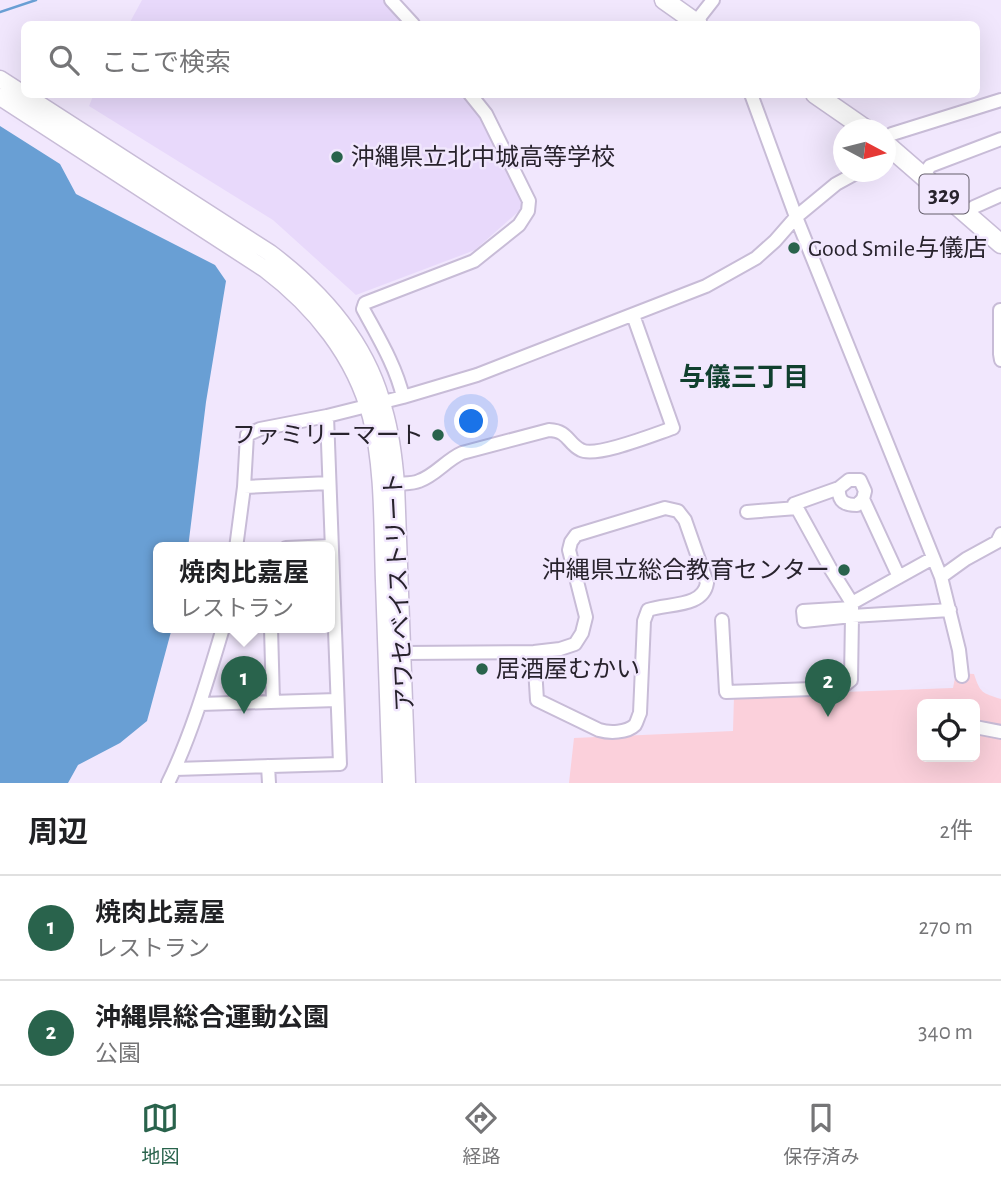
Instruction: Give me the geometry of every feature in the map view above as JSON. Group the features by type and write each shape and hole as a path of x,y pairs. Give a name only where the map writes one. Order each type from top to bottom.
{"highway":[{"path":"664,0 692,21"},
{"path":"821,98 851,119"},
{"name":"329","path":"896,154 1001,244"}],"main road":[{"path":"0,79 21,92"},
{"path":"0,97 282,282 309,307 328,330 375,404"},
{"path":"30,98 247,236 292,270 319,295 344,326 369,367 375,404"},
{"name":"アワセベイストリート","path":"375,404 393,452 396,484 407,783"},
{"name":"アワセベイストリート","path":"375,404 391,783"}],"street":[{"path":"391,0 410,21"},
{"path":"698,21 713,0"},
{"path":"402,397 387,355 363,309 365,303 474,261 519,225 528,211 529,201 505,151 486,114 473,98"},
{"path":"752,98 796,217 941,578 959,650 962,676"},
{"path":"896,133 1001,100"},
{"path":"923,176 930,166 1001,139"},
{"path":"237,542 247,435 260,429 327,416 477,375 706,286 756,258 796,217 840,182"},
{"path":"966,214 974,207 1001,195"},
{"path":"1000,310 1001,360"},
{"path":"396,484 416,482 429,476 462,453 549,430 557,430 580,450 593,453 673,428 634,315"},
{"path":"327,416 331,542"},
{"path":"723,620 726,691 841,688 851,680 852,609 794,504 839,488 849,480 860,480 865,491 863,499 857,505 848,505 842,502 839,488"},
{"path":"244,487 329,483"},
{"path":"863,499 899,577"},
{"path":"403,653 534,652 575,644 582,633 586,617 569,550 576,535 665,508 678,510 685,520 707,583 706,591 696,600 648,610 644,621 640,713 635,725 625,730 606,732 537,700 534,652"},
{"path":"747,512 797,509"},
{"path":"941,578 966,559 997,542 1001,534"},
{"path":"852,609 933,558"},
{"path":"852,609 950,610"},
{"path":"167,783 200,704 221,633"},
{"path":"271,633 274,702"},
{"path":"175,769 340,764 333,633"},
{"path":"200,704 337,700"},
{"path":"980,728 1001,733"},
{"path":"268,766 269,783"}],"shaded area":[{"path":"142,0 384,0 403,21 131,21"},
{"name":"沖縄県立北中城高等学校","path":"92,98 468,98 478,110 527,204 475,250 356,295 273,220 89,106"},
{"path":"956,673 974,674 983,691 1001,699 1001,783 569,783 574,738 733,731 734,696 953,688"}],"water":[{"path":"0,126 60,164 76,194 215,265 226,281 206,402 189,542 153,542 153,633 171,633 147,721 120,743 78,765 68,783 0,783"}],"waterway":[{"path":"0,12 36,0"}],"place":[{"name":"沖縄県立北中城高等学校","path":"337,157"},
{"name":"Good Smile与儀店","path":"794,248"},
{"name":"ファミリーマート","path":"438,435"},
{"name":"沖縄県立総合教育センター","path":"844,570"},
{"name":"居酒屋むかい","path":"482,669"},
{"name":"焼肉比嘉屋","path":"244,714"},
{"name":"沖縄県総合運動公園","path":"828,717"}],"district":[{"name":"与儀三丁目","path":"744,377"}]}
